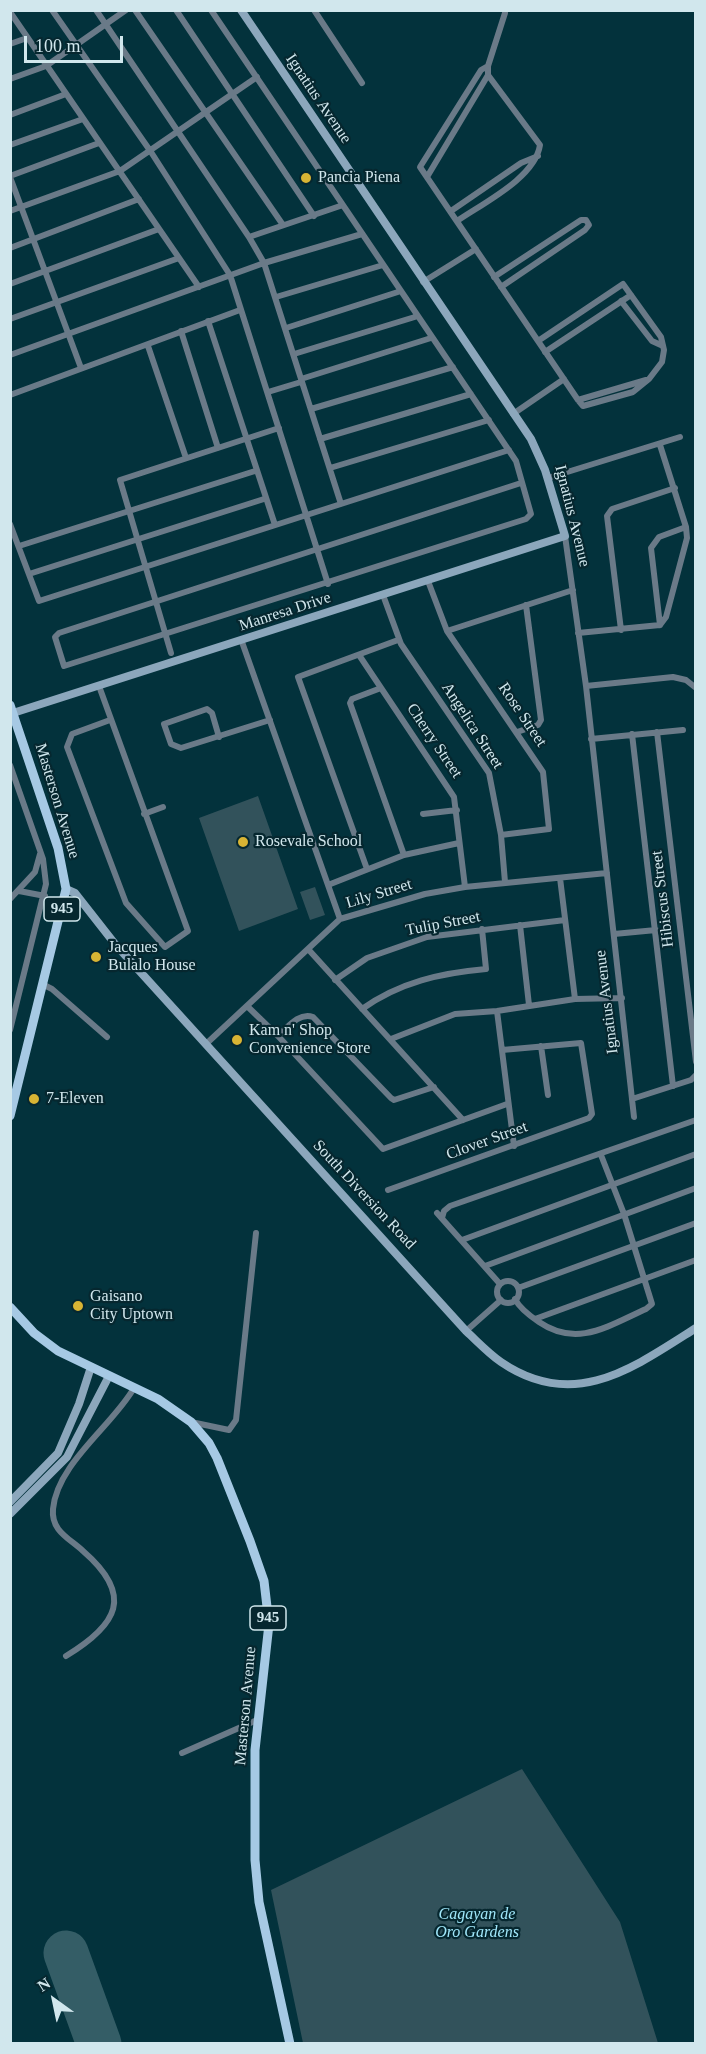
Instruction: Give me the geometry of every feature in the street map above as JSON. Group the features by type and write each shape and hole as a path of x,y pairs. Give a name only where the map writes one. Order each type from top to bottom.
{"main road":[{"name":"Masterson Avenue","path":"10,1116 44,986 66,889 55,838 12,709"},
{"name":"Masterson Avenue","path":"10,1307 43,1341 158,1399 191,1422 209,1443 217,1458 264,1581 268,1624 257,1720 253,1819 257,1885 290,2043"}],"street":[{"path":"52,10 151,152 230,275 328,584"},
{"path":"96,10 249,237 264,263 341,504"},
{"path":"10,79 46,66 126,10"},
{"path":"135,10 283,225"},
{"path":"176,10 314,216"},
{"path":"211,10 509,450 519,468 521,483 531,514 528,518 328,584 67,667 63,665 55,637 59,633 521,483"},
{"name":"Ignatius Avenue","path":"241,10 537,449 548,478 565,536 586,686 634,1117"},
{"path":"314,10 362,82"},
{"path":"10,12 199,287"},
{"path":"427,177 488,75 505,13"},
{"path":"10,44 27,38"},
{"path":"489,66 481,70 420,165 427,177 545,352 583,406 633,392 649,379 662,362 661,337 623,284 538,341"},
{"path":"457,221 528,171 539,156 540,145 488,75"},
{"path":"10,212 120,171 257,78"},
{"path":"10,115 66,94"},
{"path":"10,145 83,119"},
{"path":"81,368 10,176 99,143"},
{"path":"450,211 521,163 539,156"},
{"path":"10,248 139,200"},
{"path":"249,237 343,206"},
{"path":"494,277 581,220 586,220 589,225 585,230 501,287"},
{"path":"10,284 159,229"},
{"path":"10,355 264,263 362,234"},
{"path":"423,282 476,249"},
{"path":"10,319 179,258"},
{"path":"276,297 383,265"},
{"path":"286,328 401,291"},
{"path":"545,352 631,295"},
{"path":"621,301 652,341 663,345"},
{"path":"10,395 148,346 181,331 240,310"},
{"path":"294,354 418,316"},
{"path":"208,321 264,499 275,525"},
{"path":"181,331 218,448"},
{"path":"268,392 431,338"},
{"path":"148,346 186,458"},
{"path":"311,410 453,367"},
{"path":"513,414 564,379"},
{"path":"320,439 471,394"},
{"path":"330,468 489,420"},
{"path":"171,653 128,512 121,478 279,428"},
{"path":"548,478 680,437"},
{"path":"578,633 660,625 666,617 687,538 675,488 660,445"},
{"path":"10,524 39,601 509,450"},
{"path":"19,546 255,471"},
{"path":"621,630 606,516 612,509 675,488"},
{"path":"29,574 264,499"},
{"path":"660,625 651,548 659,537 686,527"},
{"name":"Manresa Drive","path":"12,709 99,686 242,642 565,536"},
{"name":"Rose Street","path":"428,581 447,631 543,772 549,829 501,836"},
{"path":"447,631 573,590"},
{"name":"Angelica Street","path":"383,595 398,640 489,773 501,836 505,882"},
{"path":"517,732 538,725 541,720 526,605"},
{"path":"368,869 298,677 398,640"},
{"path":"242,642 340,920"},
{"name":"Cherry Street","path":"359,656 448,785 457,810 465,887"},
{"path":"586,686 673,677 686,680 696,688"},
{"path":"99,686 188,931 165,947 126,903 67,747 72,734 110,720"},
{"path":"381,688 350,700 404,855"},
{"path":"219,736 212,713 207,709 165,722 170,742 174,747 182,748 270,720"},
{"path":"591,740 683,730"},
{"name":"Hibiscus Street","path":"657,732 696,1062"},
{"path":"632,734 673,1086"},
{"path":"10,765 14,784 40,850 45,874 45,896 10,1030"},
{"path":"543,772 551,771"},
{"path":"144,814 163,807"},
{"path":"423,814 457,810"},
{"path":"328,885 404,855 459,843"},
{"path":"10,899 35,872 40,850"},
{"name":"Lily Street","path":"206,1044 340,920 425,894 505,882 607,873"},
{"path":"560,878 575,999"},
{"name":"South Diversion Road","path":"66,889 75,893 115,944 466,1331 509,1367 534,1378 563,1384 594,1383 621,1374 696,1329"},
{"path":"19,891 45,896"},
{"name":"Tulip Street","path":"335,980 367,958 427,937 565,920"},
{"path":"520,925 529,1005"},
{"path":"362,1009 392,990 421,980 453,972 486,969 482,929"},
{"path":"614,934 656,930"},
{"path":"308,950 463,1120"},
{"path":"687,983 696,983"},
{"path":"44,986 52,989 107,1037"},
{"path":"391,1039 446,1016 575,999 622,998"},
{"path":"247,1006 383,1149 507,1104"},
{"path":"496,1011 514,1146"},
{"path":"278,1036 300,1017 306,1015 313,1017 390,1098 394,1100 434,1087"},
{"name":"Clover Street","path":"388,1190 589,1118 592,1114 581,1043 541,1046"},
{"path":"502,1050 541,1046 548,1095"},
{"path":"632,1099 673,1086 695,1076"},
{"path":"500,1284 439,1216 444,1211 450,1206 696,1120"},
{"path":"462,1240 696,1154"},
{"path":"515,1299 534,1319 550,1331 575,1335 594,1332 651,1306 652,1299 624,1214 601,1155"},
{"path":"484,1266 696,1188"},
{"path":"518,1288 696,1223"},
{"path":"191,1422 229,1430 236,1420 256,1233"},
{"path":"534,1319 696,1260"},
{"path":"515,1299 507,1302 501,1300 497,1292 500,1284 508,1281 518,1288"},
{"path":"515,1299 518,1288"},
{"path":"466,1331 501,1300"},
{"path":"10,1502 50,1464 65,1442 91,1367"},
{"path":"10,1514 57,1469 74,1447 109,1376"},
{"path":"66,1656 101,1630 113,1612 116,1597 108,1581 92,1560 55,1525 52,1516 56,1490 67,1472 123,1407 134,1388"},
{"path":"80,1404 93,1411"},
{"path":"65,1442 74,1447"},
{"path":"182,1754 257,1720"}],"green space":[{"path":"258,796 298,909 239,931 199,818"},
{"path":"315,887 325,915 310,920 300,892"},
{"name":"Cagayan de Oro Gardens","path":"522,1769 620,1922 658,2043 303,2043 271,1890"}],"runway":[{"path":"66,1953 99,2044"}],"place":[{"name":"Pancia Piena","path":"306,178"},
{"name":"Rosevale School","path":"243,842"},
{"name":"Jacques Bulalo House","path":"96,957"},
{"name":"Kam n' Shop Convenience Store","path":"237,1040"},
{"name":"7-Eleven","path":"34,1099"},
{"name":"Gaisano City Uptown","path":"78,1306"}]}
